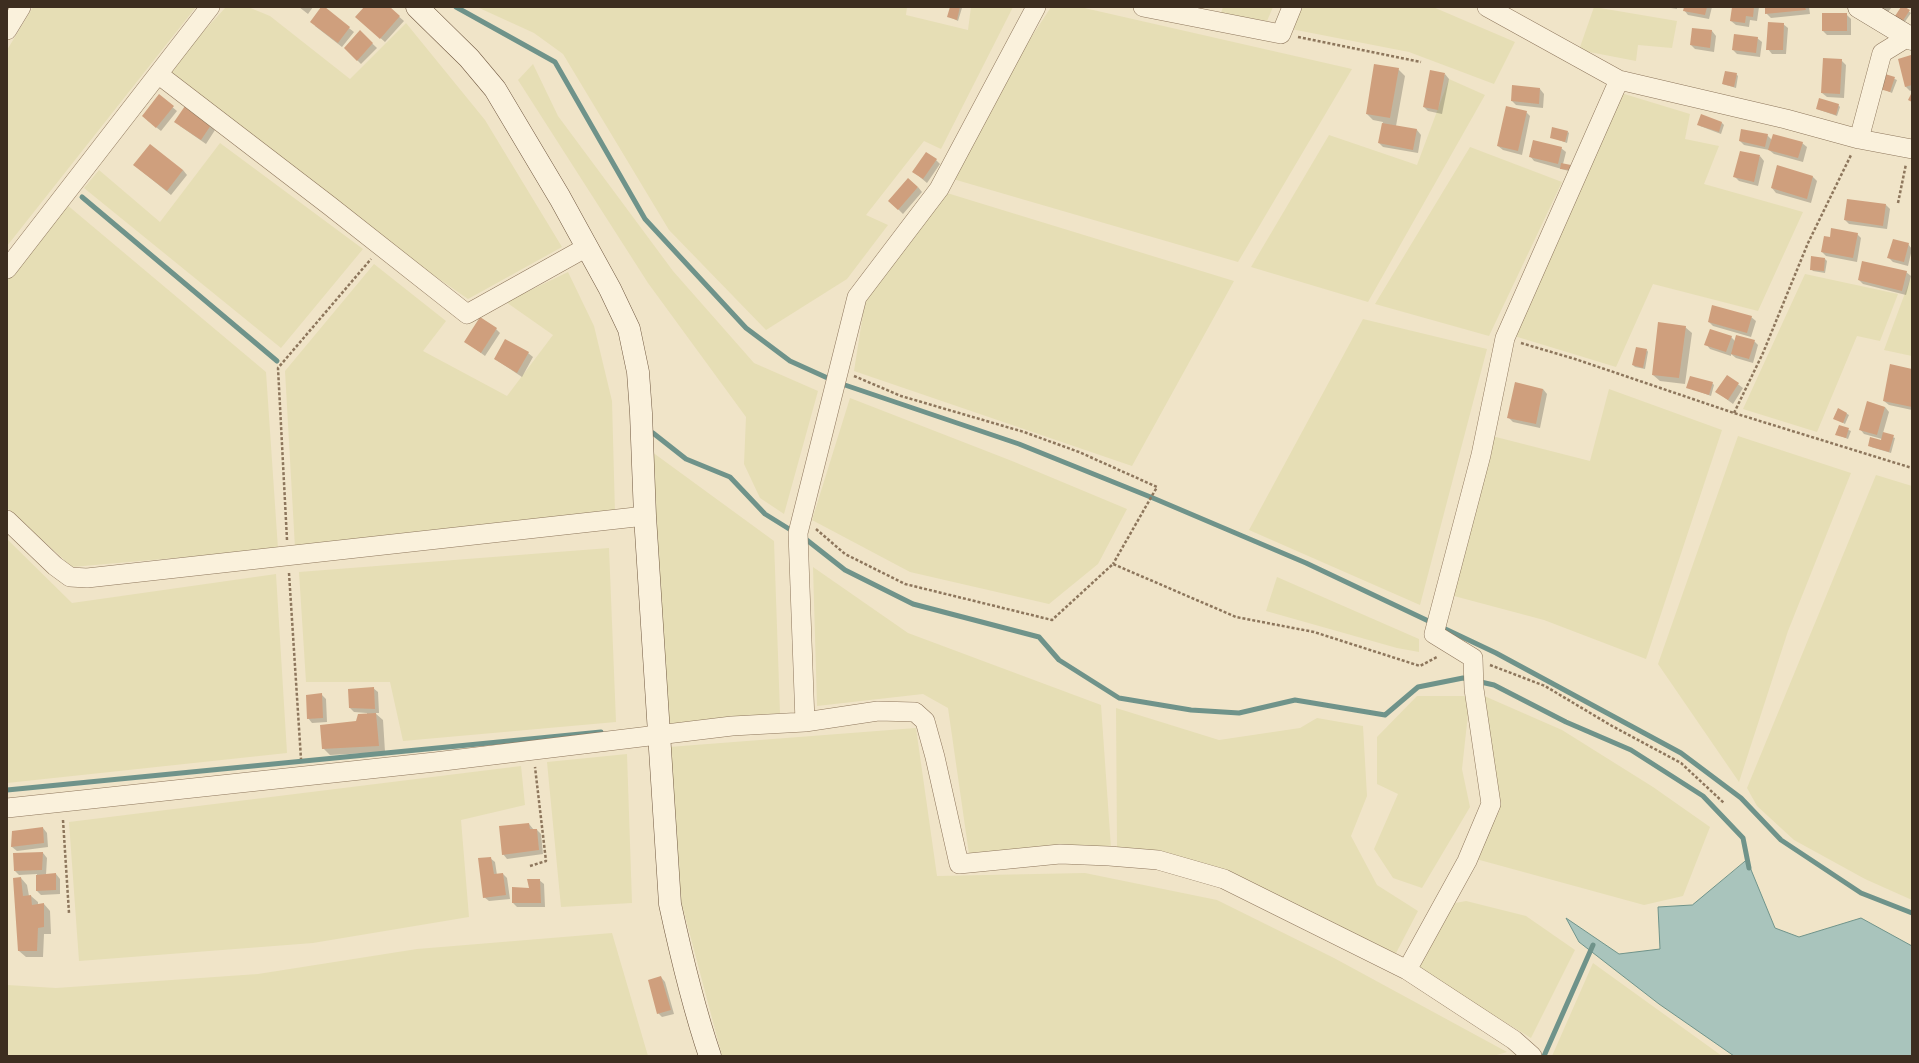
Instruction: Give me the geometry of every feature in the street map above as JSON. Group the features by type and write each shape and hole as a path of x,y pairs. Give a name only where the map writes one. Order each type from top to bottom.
{"street":[{"path":"7,30 21,7"},
{"path":"7,269 210,7"},
{"path":"417,7 469,58 496,90 560,198 610,289 629,329 638,379 645,516 670,904 680,954 701,1030 710,1056"},
{"path":"805,722 799,533 857,297 939,189 1036,7"},
{"path":"1143,7 1281,34 1292,7"},
{"path":"1487,7 1619,80 1786,119 1858,139 1910,149"},
{"path":"1859,7 1910,38"},
{"path":"1858,139 1882,53 1910,38"},
{"path":"158,74 467,314 587,247"},
{"path":"1407,970 1467,861 1492,804 1474,689 1473,658 1434,634 1480,463 1505,338 1619,80"},
{"path":"7,520 55,566 70,577 87,578 645,516"},
{"path":"7,808 533,751 732,726 805,722 878,711 915,712 925,721 935,757 959,864 1060,854 1158,860 1224,879 1407,970 1514,1040 1532,1056"}],"path":[{"path":"1281,34 1421,62"},
{"path":"1734,413 1762,352 1808,243 1858,139"},
{"path":"1898,203 1910,149"},
{"path":"302,777 278,368 381,246"},
{"path":"1505,338 1575,359 1734,413 1912,468"},
{"path":"799,533 905,584 1052,620 1113,564 1157,487 1080,452 1024,432 901,396 838,374"},
{"path":"1113,564 1236,616 1314,632 1420,666 1455,647"},
{"path":"1473,658 1546,686 1612,726 1681,764 1724,803"},
{"path":"530,866 546,861 533,751"},
{"path":"62,802 69,913"}],"shaded area":[{"path":"33,7 196,7 7,246 7,50"},
{"path":"226,7 248,7 270,16 350,79 406,23 485,120 562,247 468,299 384,241 165,73"},
{"path":"477,7 907,7 906,15 968,30 971,7 1013,7 941,149 924,141 866,215 888,225 847,279 766,330 669,230 563,54 534,33"},
{"path":"1051,7 1080,7 1352,69 1238,262 953,179 1000,85"},
{"path":"1223,7 1273,7 1267,21 1221,13"},
{"path":"1301,7 1433,7 1515,42 1494,84 1409,52 1291,29"},
{"path":"1594,7 1677,21 1672,48 1638,45 1636,61 1579,50"},
{"path":"533,64 558,116 673,271 754,363 818,391 784,514 760,498 744,464 746,417 648,283 518,80"},
{"path":"1449,79 1485,95 1368,302 1251,267 1329,135 1417,165"},
{"path":"1621,93 1690,114 1685,139 1719,146 1704,184 1803,212 1758,311 1653,284 1616,367 1511,335"},
{"path":"220,143 363,249 281,348 84,188 99,170 160,222"},
{"path":"1470,147 1562,182 1489,336 1375,304"},
{"path":"947,193 1234,281 1132,466 854,371 866,295"},
{"path":"66,204 266,372 278,549 72,567 7,508 7,279"},
{"path":"374,264 446,321 423,351 507,396 553,335 506,302 568,272 594,326 612,401 615,513 295,548 285,371"},
{"path":"1805,274 1898,294 1880,341 1857,336 1817,432 1743,409"},
{"path":"1912,274 1912,356 1884,350"},
{"path":"1363,319 1487,349 1420,605 1249,530"},
{"path":"1609,389 1722,430 1646,659 1544,620 1454,596 1492,436 1590,461"},
{"path":"850,398 1012,461 1127,509 1098,564 1049,604 910,572 812,520"},
{"path":"1738,436 1851,473 1788,631 1739,782 1658,664"},
{"path":"648,449 774,541 780,713 663,726"},
{"path":"1876,475 1912,486 1912,900 1865,879 1794,840 1757,806 1747,788"},
{"path":"7,539 72,603 276,574 287,753 7,783"},
{"path":"609,548 616,722 403,741 390,682 306,682 299,572"},
{"path":"813,567 908,633 1101,705 1111,848 969,854 948,708 923,694 817,706"},
{"path":"1277,577 1419,639 1419,652 1397,648 1266,611"},
{"path":"1482,695 1562,730 1653,787 1710,827 1683,896 1644,905 1476,859 1500,809"},
{"path":"1417,696 1470,696 1462,769 1470,807 1422,888 1393,878 1374,849 1398,794 1377,784 1377,737"},
{"path":"1116,708 1219,740 1300,728 1317,718 1363,726 1367,796 1351,836 1377,885 1418,911 1395,955 1163,852 1117,847"},
{"path":"916,728 937,876 1085,873 1217,900 1334,958 1507,1052 1493,1056 722,1056 680,897 669,747"},
{"path":"627,754 632,903 561,907 547,762"},
{"path":"521,766 525,805 461,820 469,917 313,943 79,961 69,822"},
{"path":"1466,901 1526,916 1575,950 1531,1038 1416,968 1450,904"},
{"path":"612,933 648,1056 7,1056 7,985 56,988 258,974 417,949"},
{"path":"1593,963 1722,1056 1552,1056"}],"water":[{"path":"1747,860 1775,928 1799,937 1861,918 1912,946 1912,1056 1734,1056 1659,1004 1579,942 1566,918 1619,954 1660,949 1658,907 1692,905"}],"building":[{"path":"321,7 325,7 350,27 338,43 310,22"},
{"path":"364,7 390,7 400,16 380,39 355,17"},
{"path":"950,7 960,7 957,20 947,17"},
{"path":"1684,7 1707,7 1705,15 1683,11"},
{"path":"1732,7 1754,7 1753,17 1746,16 1745,23 1730,21"},
{"path":"1765,7 1805,7 1806,10 1765,14"},
{"path":"1901,7 1905,7 1910,10 1902,22 1895,16"},
{"path":"1822,13 1847,13 1847,31 1822,31"},
{"path":"1768,22 1784,23 1783,50 1766,50"},
{"path":"1692,28 1712,30 1710,48 1690,45"},
{"path":"360,30 373,43 357,61 344,48"},
{"path":"1734,34 1758,37 1756,53 1732,50"},
{"path":"1911,55 1912,85 1905,87 1898,59"},
{"path":"1823,58 1842,59 1840,94 1821,93"},
{"path":"1374,64 1399,68 1390,118 1366,114"},
{"path":"1430,70 1445,73 1438,110 1423,107"},
{"path":"1725,71 1737,73 1734,87 1722,84"},
{"path":"1885,74 1895,77 1890,92 1880,89"},
{"path":"1512,85 1540,88 1539,104 1511,101"},
{"path":"1912,92 1912,102 1908,100"},
{"path":"159,94 174,106 156,128 142,116"},
{"path":"1819,98 1839,104 1836,115 1816,109"},
{"path":"185,106 211,125 201,140 174,122"},
{"path":"1506,106 1527,111 1518,151 1497,146"},
{"path":"1701,114 1722,122 1719,132 1697,125"},
{"path":"1382,123 1417,129 1413,150 1378,143"},
{"path":"1552,127 1568,131 1565,142 1550,138"},
{"path":"1741,129 1768,134 1765,147 1739,141"},
{"path":"1773,134 1803,142 1798,158 1768,150"},
{"path":"1533,140 1562,147 1558,164 1529,157"},
{"path":"150,144 183,170 167,191 133,165"},
{"path":"1740,151 1760,155 1754,182 1733,177"},
{"path":"926,152 937,159 923,179 912,172"},
{"path":"1561,163 1571,165 1570,170 1560,169"},
{"path":"1777,165 1813,176 1807,199 1771,188"},
{"path":"908,178 918,187 898,210 888,201"},
{"path":"1847,199 1886,204 1883,226 1844,220"},
{"path":"1831,228 1858,233 1853,258 1821,252 1824,236 1830,237"},
{"path":"1893,239 1909,243 1904,262 1887,258"},
{"path":"1811,256 1825,258 1824,271 1810,270"},
{"path":"1862,261 1907,271 1902,291 1858,280"},
{"path":"1712,305 1752,316 1747,333 1708,322"},
{"path":"480,317 497,328 481,353 464,342"},
{"path":"1658,322 1686,326 1679,378 1652,375"},
{"path":"1710,329 1732,336 1726,352 1704,345"},
{"path":"1736,335 1755,340 1749,359 1731,354"},
{"path":"505,339 529,352 517,373 494,359"},
{"path":"1636,347 1647,349 1643,368 1632,365"},
{"path":"1890,364 1912,369 1912,407 1883,401"},
{"path":"1727,375 1739,383 1728,400 1715,392"},
{"path":"1690,376 1713,382 1709,395 1686,388"},
{"path":"1515,382 1543,389 1536,424 1507,418"},
{"path":"1867,401 1885,407 1877,435 1859,430"},
{"path":"1838,408 1847,413 1843,423 1833,419"},
{"path":"1839,425 1849,428 1846,438 1835,435"},
{"path":"1883,432 1894,435 1889,452 1868,446 1870,437 1881,440"},
{"path":"374,687 375,709 349,708 348,689"},
{"path":"322,693 323,718 307,719 306,695"},
{"path":"376,713 379,746 322,749 320,725 356,721 358,714"},
{"path":"529,823 530,829 537,829 539,850 502,855 499,826"},
{"path":"43,827 44,843 11,847 12,831"},
{"path":"43,852 42,870 14,871 13,853"},
{"path":"491,857 494,874 503,873 506,895 483,898 478,858"},
{"path":"56,873 56,890 36,891 36,875"},
{"path":"21,877 23,896 31,895 32,905 44,903 44,927 38,928 37,951 18,951 13,878"},
{"path":"527,879 540,879 541,903 512,903 512,887 529,888"},
{"path":"661,976 671,1010 657,1014 648,980"}],"waterway":[{"path":"456,7 555,62 645,219 746,328 790,361 832,380"},
{"path":"82,197 277,361"},
{"path":"839,383 1019,444 1153,498 1306,563 1496,653 1681,753 1741,798 1781,840 1861,893 1912,913"},
{"path":"653,433 686,459 730,477 765,514 794,532"},
{"path":"803,537 845,570 913,604 1039,637 1059,660 1119,698 1191,710 1239,713 1295,700 1385,715 1418,687 1463,678 1494,685 1566,722 1631,750 1703,796 1743,838 1749,868"},
{"path":"7,790 601,732"},
{"path":"1544,1056 1593,945"}]}
